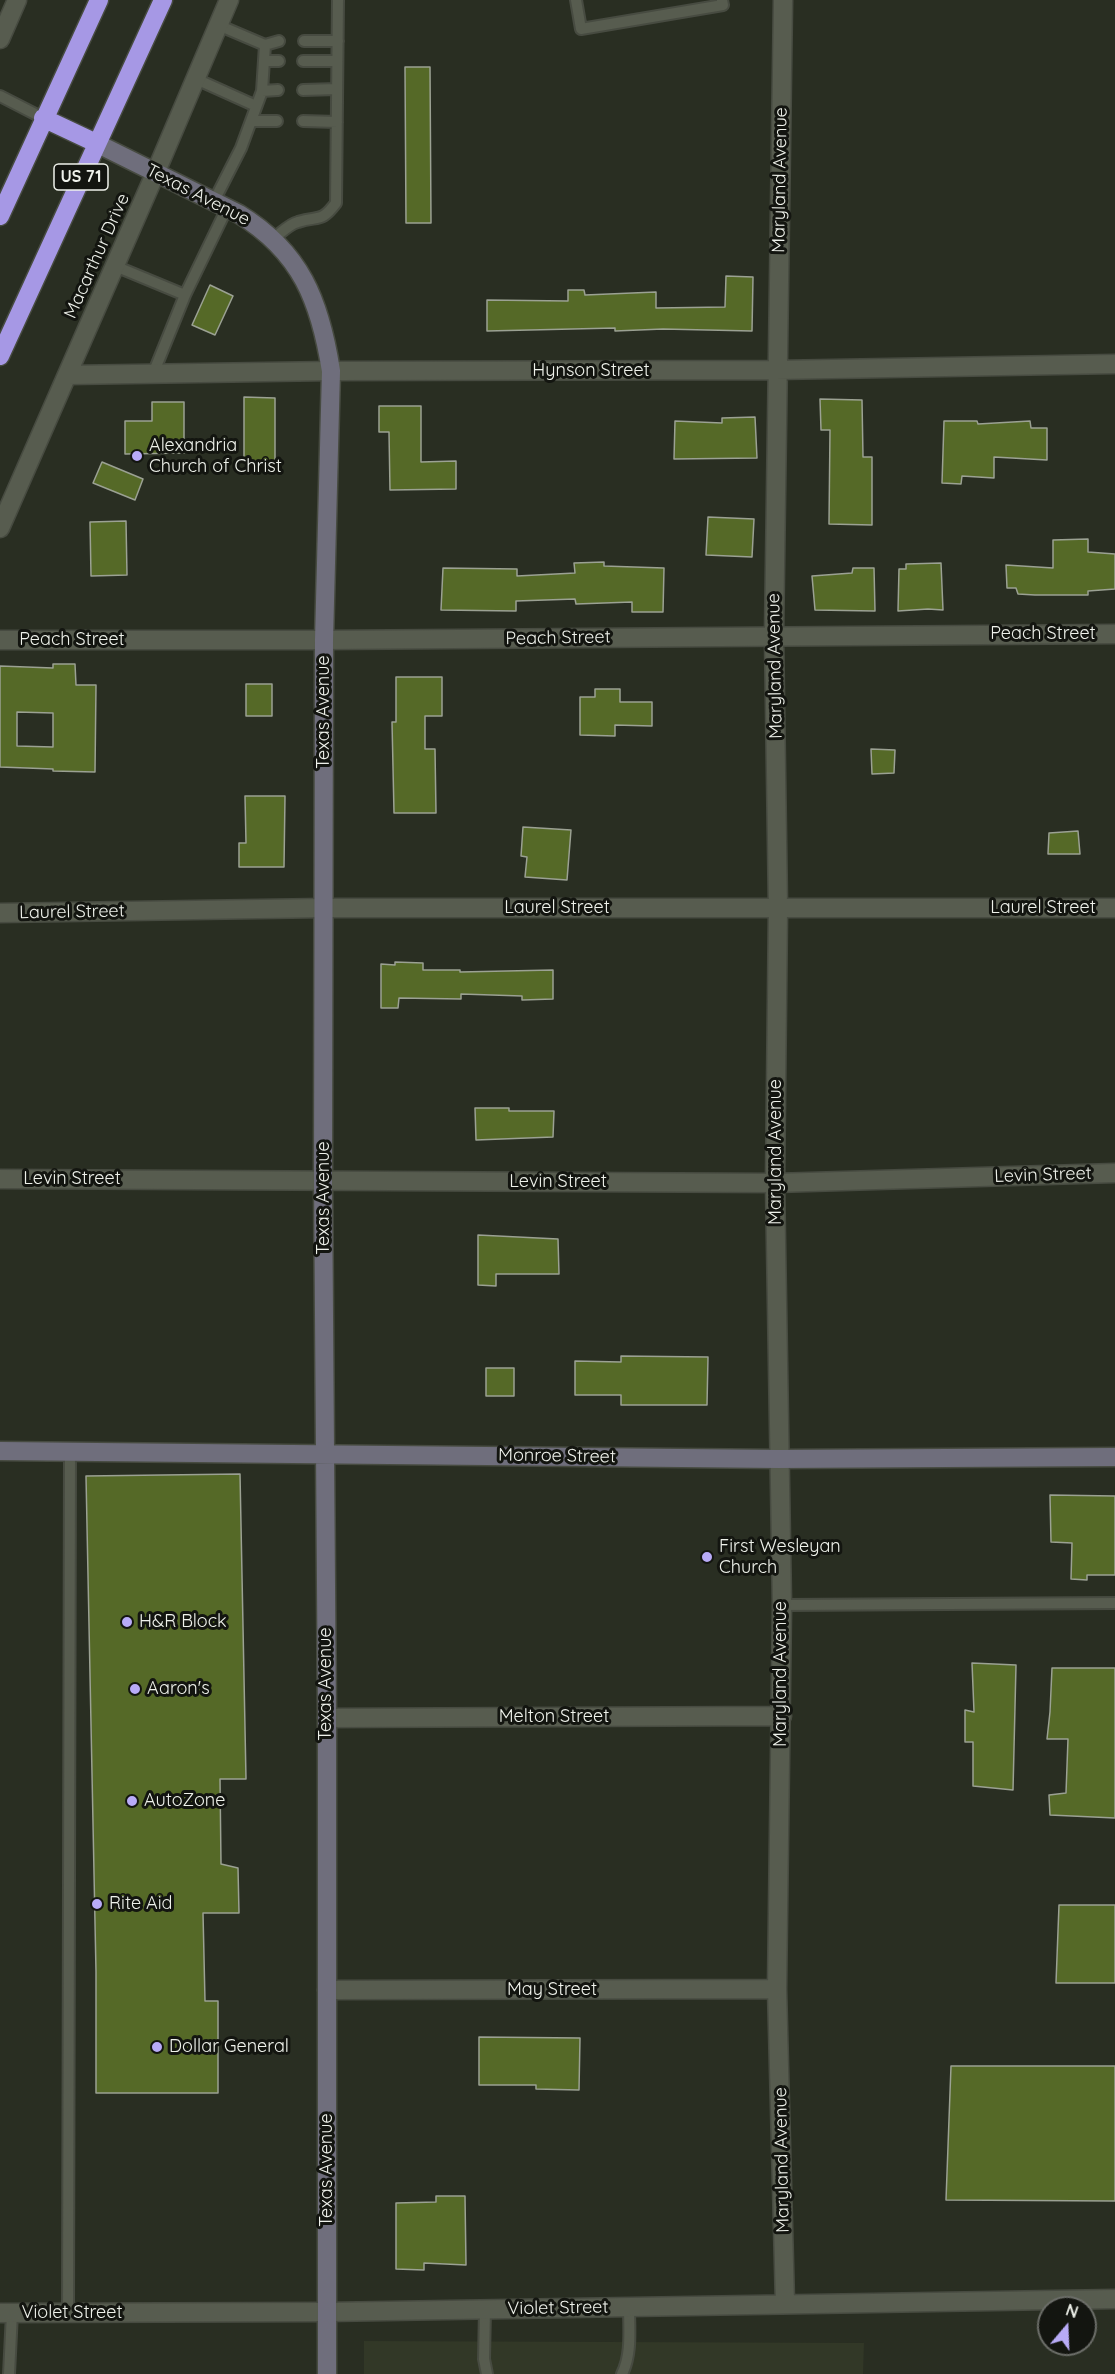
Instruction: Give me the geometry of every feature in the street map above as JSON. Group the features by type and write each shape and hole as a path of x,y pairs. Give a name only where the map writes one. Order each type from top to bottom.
{"highway":[{"path":"0,216 99,0"},
{"name":"US 71","path":"0,356 163,0"},
{"path":"44,118 96,144"}],"street":[{"path":"2,30 17,0"},
{"name":"Macarthur Drive","path":"0,528 229,0"},
{"name":"Maryland Avenue","path":"783,0 774,636 778,908 775,1183 782,1605 777,1989 785,2304"},
{"name":"Texas Avenue","path":"96,144 220,204 260,228 273,239 295,263 311,291 327,345 331,371 324,640 323,1181 327,1718 327,2374"},
{"name":"Hynson Street","path":"68,375 331,371 776,370 1115,364"},
{"name":"Peach Street","path":"0,640 1115,634"},
{"name":"Laurel Street","path":"0,913 324,908 1115,908"},
{"name":"Levin Street","path":"0,1179 775,1183 1115,1173"},
{"name":"Monroe Street","path":"0,1451 778,1458 1115,1457"},
{"name":"Melton Street","path":"327,1718 782,1716"},
{"name":"May Street","path":"327,1990 777,1989"},
{"name":"Violet Street","path":"6,2313 327,2312 1115,2299"}],"lane":[{"path":"273,239 296,222 316,220 327,215 336,203 338,0"},
{"path":"576,0 581,29 723,5 722,0"},
{"path":"218,25 265,45 279,41"},
{"path":"304,41 338,41"},
{"path":"153,374 262,91 265,45"},
{"path":"264,61 279,61"},
{"path":"303,61 338,61"},
{"path":"196,79 256,106"},
{"path":"303,90 337,89"},
{"path":"262,91 278,90"},
{"path":"0,96 44,118"},
{"path":"251,121 277,121"},
{"path":"303,121 337,122"},
{"path":"115,266 185,295"},
{"path":"68,2313 70,1451"},
{"path":"782,1605 1115,1602"},
{"path":"622,2374 628,2352 629,2307"},
{"path":"484,2309 484,2359 487,2374"},
{"path":"6,2313 9,2374"}],"shaded area":[{"path":"364,2341 864,2343 863,2374 364,2374"}],"building":[{"path":"405,67 430,67 431,223 406,223"},
{"path":"726,276 753,277 752,331 663,329 615,331 615,328 487,331 487,300 568,301 568,290 584,290 585,295 656,292 656,308 725,307"},
{"path":"210,285 233,296 215,335 192,325"},
{"path":"244,397 275,398 275,461 244,461"},
{"path":"820,399 862,400 863,457 872,457 872,525 829,524 830,430 821,430"},
{"path":"152,402 184,402 184,453 125,454 125,421 152,421"},
{"path":"379,406 421,406 421,462 456,461 456,489 390,490 389,432 379,432"},
{"path":"755,417 757,458 674,459 675,421 722,423 722,418"},
{"path":"944,421 977,421 978,424 1030,421 1031,428 1047,428 1047,460 994,457 994,478 962,476 961,484 942,483"},
{"path":"102,462 143,479 135,500 93,483"},
{"path":"708,517 754,519 752,557 706,555"},
{"path":"126,521 127,575 91,576 90,522"},
{"path":"1088,539 1088,552 1115,554 1115,589 1088,591 1088,595 1035,595 1018,594 1016,588 1007,588 1006,565 1053,568 1053,540"},
{"path":"604,562 604,566 664,568 663,612 632,612 632,602 576,604 575,599 516,601 516,611 441,610 443,568 517,569 517,576 575,573 574,563"},
{"path":"941,563 943,610 898,611 899,569 906,569 906,564"},
{"path":"853,568 874,568 875,611 815,610 812,576 852,573"},
{"path":"53,664 75,664 76,685 96,685 95,772 0,767 0,666 53,668","holes":["17,712 53,713 53,747 17,746"]},
{"path":"396,677 442,677 442,716 425,716 425,749 435,749 436,813 394,813 392,722 396,722"},
{"path":"246,684 272,684 272,716 246,716"},
{"path":"595,689 620,689 620,702 652,702 652,726 615,725 615,736 580,735 580,697 595,697"},
{"path":"871,749 895,750 894,773 872,774"},
{"path":"245,796 285,796 284,867 239,867 239,843 246,843"},
{"path":"523,827 571,830 567,880 525,877 527,857 521,856"},
{"path":"1078,831 1080,854 1048,854 1049,833"},
{"path":"395,962 423,963 423,970 460,970 460,972 553,970 553,999 522,1000 522,996 461,994 461,999 399,998 398,1008 381,1008 381,964 395,965"},
{"path":"475,1108 554,1111 553,1137 476,1140"},
{"path":"478,1235 558,1239 559,1274 496,1274 496,1286 478,1285"},
{"path":"621,1356 708,1357 707,1405 621,1405 621,1395 575,1395 575,1361 621,1362"},
{"path":"486,1368 514,1368 514,1396 486,1396"},
{"path":"240,1474 246,1779 220,1779 221,1864 238,1868 239,1913 203,1913 205,2001 218,2001 218,2093 96,2093 96,1972 86,1476"},
{"path":"1050,1495 1115,1496 1115,1575 1087,1575 1087,1580 1071,1579 1072,1543 1051,1542"},
{"path":"972,1663 1016,1665 1013,1790 973,1786 973,1742 965,1742 965,1710 974,1712"},
{"path":"1052,1668 1115,1668 1115,1818 1050,1815 1049,1795 1066,1793 1068,1739 1047,1739"},
{"path":"1059,1905 1115,1905 1115,1983 1056,1983"},
{"path":"479,2037 580,2038 579,2090 536,2089 536,2085 479,2085"},
{"path":"951,2066 1115,2066 1115,2201 946,2200"},
{"path":"436,2196 465,2196 466,2265 424,2263 424,2270 396,2269 396,2203 436,2202"}],"place":[{"name":"Alexandria Church of Christ","path":"137,456"},
{"name":"First Wesleyan Church","path":"707,1557"},
{"name":"H&R Block","path":"127,1622"},
{"name":"Aaron's","path":"135,1689"},
{"name":"AutoZone","path":"132,1801"},
{"name":"Rite Aid","path":"97,1904"},
{"name":"Dollar General","path":"157,2047"}]}
